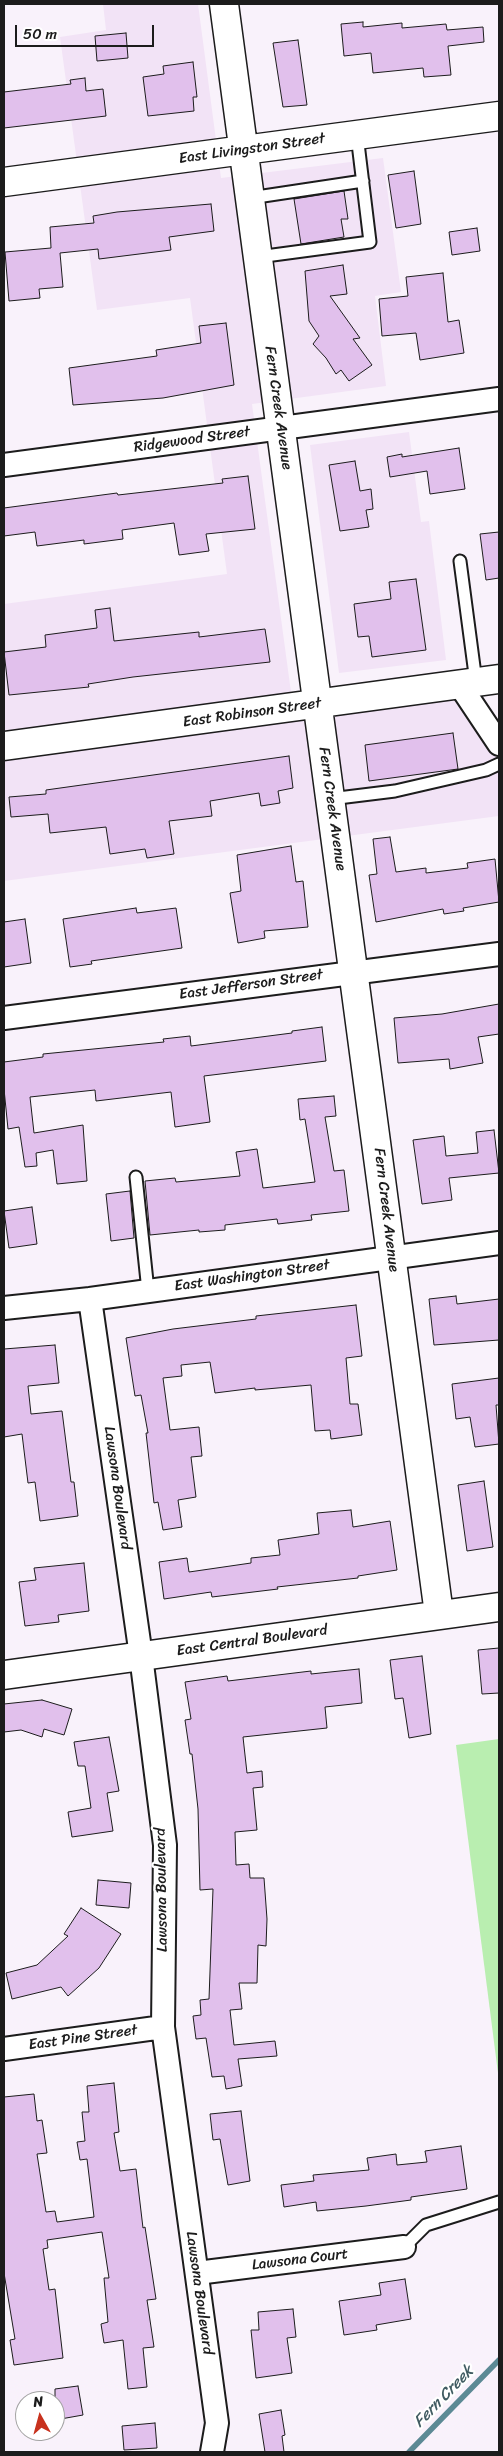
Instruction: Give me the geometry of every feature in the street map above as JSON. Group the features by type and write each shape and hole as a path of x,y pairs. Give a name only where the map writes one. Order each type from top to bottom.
{"street":[{"name":"Fern Creek Avenue","path":"224,4 317,704 355,972 439,1614"},
{"name":"East Livingston Street","path":"4,182 499,116"},
{"name":"Ridgewood Street","path":"4,465 499,399"},
{"name":"East Robinson Street","path":"4,746 478,682"},
{"path":"478,682 499,744"},
{"name":"East Jefferson Street","path":"4,1018 499,954"},
{"name":"East Washington Street","path":"4,1308 90,1299 392,1256 499,1243"},
{"name":"Lawsona Boulevard","path":"90,1299 141,1656 165,1845 163,2027 217,2423 212,2452"},
{"name":"East Central Boulevard","path":"4,1675 499,1607"},
{"name":"East Pine Street","path":"4,2050 163,2027"},
{"name":"Lawsona Court","path":"197,2273 404,2246"}],"lane":[{"path":"258,257 370,242 357,135"},
{"path":"250,198 363,181"},
{"path":"460,561 478,682"},
{"path":"330,799 395,791 486,770 499,764"},
{"path":"136,1177 148,1291"},
{"path":"404,2246 426,2225 499,2202"}],"shaded area":[{"path":"103,4 198,4 221,178 383,158 401,292 375,296 386,386 252,404 293,707 450,686 499,759 499,816 4,881 4,604 227,574 190,298 97,310 60,37 106,30"},
{"path":"409,432 421,522 429,521 446,660 339,673 310,445"}],"green space":[{"path":"499,1739 499,2081 456,1745"}],"building":[{"path":"363,22 363,27 402,23 402,28 446,24 447,30 483,27 484,42 448,46 451,75 424,77 423,68 373,73 371,53 344,56 341,24"},
{"path":"126,33 128,58 97,61 95,36"},
{"path":"298,40 307,105 283,107 273,43"},
{"path":"193,62 197,97 193,97 194,111 148,116 143,77 164,74 163,66"},
{"path":"85,78 86,91 103,89 106,116 4,128 4,92 71,84 70,80"},
{"path":"414,171 421,224 396,228 388,175"},
{"path":"344,191 348,219 341,219 344,237 301,244 294,199"},
{"path":"211,204 214,231 169,237 171,250 99,259 98,249 60,253 63,287 39,289 40,298 9,301 5,252 51,248 50,227 94,223 93,216 117,212"},
{"path":"477,228 480,251 452,255 449,232"},
{"path":"343,265 347,294 330,296 360,338 353,339 372,365 349,381 341,370 336,374 326,358 313,344 319,336 309,321 305,271"},
{"path":"443,273 448,322 459,320 464,353 420,360 416,333 382,336 379,299 408,296 406,277"},
{"path":"226,323 234,385 163,398 73,405 69,368 157,356 156,350 201,343 199,326"},
{"path":"459,448 465,489 430,494 427,471 390,477 387,457 402,454 402,457"},
{"path":"355,461 360,491 371,489 373,509 366,510 369,527 340,531 329,465"},
{"path":"248,476 255,529 206,534 209,551 179,555 174,523 122,530 123,539 84,544 84,540 37,546 35,532 4,536 4,508 117,493 118,495 223,483 222,479"},
{"path":"499,532 499,578 486,580 480,534"},
{"path":"416,579 426,650 372,657 369,636 358,637 354,604 391,599 389,582"},
{"path":"110,608 114,641 199,632 199,637 265,629 270,662 133,677 88,684 89,687 9,695 4,652 46,647 45,635 97,628 95,610"},
{"path":"453,733 458,769 369,781 365,745"},
{"path":"289,756 293,788 278,791 280,803 261,806 259,793 210,801 212,816 169,821 174,854 147,858 145,849 110,854 106,827 50,833 48,814 11,817 9,797 46,794 46,790"},
{"path":"390,837 396,872 426,868 426,873 468,868 467,863 495,859 499,902 463,908 464,911 444,914 443,909 376,922 369,875 377,874 373,839"},
{"path":"291,846 296,882 303,881 308,927 264,931 265,938 238,943 230,893 241,891 237,855"},
{"path":"136,908 137,913 176,908 182,948 91,961 92,964 70,967 63,919"},
{"path":"25,919 31,963 4,967 4,922"},
{"path":"499,1004 499,1034 478,1037 483,1063 450,1069 449,1059 398,1063 394,1018 442,1014"},
{"path":"322,1027 326,1061 204,1076 210,1122 175,1127 171,1092 96,1101 95,1090 30,1097 34,1133 83,1125 87,1181 57,1184 53,1150 36,1153 37,1166 25,1167 19,1127 8,1129 4,1089 4,1062 43,1057 43,1054 164,1042 163,1039 190,1036 191,1046 292,1033 292,1031"},
{"path":"334,1096 336,1116 325,1117 334,1171 344,1170 349,1211 311,1215 312,1220 278,1224 277,1219 225,1225 225,1230 199,1232 199,1230 150,1235 145,1181 175,1178 176,1182 240,1176 236,1152 257,1149 263,1188 315,1182 305,1119 300,1120 298,1099"},
{"path":"494,1130 499,1173 449,1178 452,1200 422,1204 413,1140 444,1136 446,1156 478,1153 476,1132"},
{"path":"130,1191 134,1238 111,1241 106,1194"},
{"path":"32,1207 37,1244 9,1248 4,1211"},
{"path":"456,1296 457,1304 499,1299 499,1340 434,1345 429,1299"},
{"path":"356,1305 362,1356 346,1358 350,1404 358,1404 362,1435 331,1439 330,1430 315,1431 311,1385 255,1390 255,1388 215,1393 210,1362 181,1365 182,1376 163,1378 170,1430 199,1427 202,1456 191,1457 196,1497 178,1500 182,1527 163,1530 158,1502 154,1503 146,1433 148,1433 141,1395 135,1396 126,1338 173,1329 256,1319 256,1316"},
{"path":"55,1345 59,1383 28,1386 31,1414 62,1411 71,1482 74,1482 78,1516 40,1521 35,1482 28,1483 22,1434 4,1437 4,1349"},
{"path":"499,1378 499,1405 496,1405 499,1444 475,1447 470,1417 456,1419 452,1384"},
{"path":"484,1481 493,1547 467,1551 458,1485"},
{"path":"351,1510 353,1527 390,1521 397,1570 358,1576 358,1578 277,1587 278,1589 212,1597 211,1592 164,1599 159,1562 187,1558 189,1572 251,1563 251,1558 280,1555 278,1540 319,1534 317,1513"},
{"path":"84,1563 89,1611 58,1615 59,1622 25,1626 19,1582 36,1580 34,1568"},
{"path":"499,1648 499,1693 482,1694 478,1650"},
{"path":"422,1656 431,1734 409,1738 403,1698 395,1699 390,1660"},
{"path":"359,1669 362,1703 325,1707 327,1728 243,1737 247,1773 262,1771 263,1787 253,1788 257,1830 235,1832 236,1865 249,1864 250,1878 264,1878 267,1919 266,1946 258,1945 257,1983 239,1983 242,2009 230,2010 234,2045 275,2041 277,2056 238,2059 242,2086 226,2089 224,2076 212,2077 206,2038 196,2039 193,2016 201,2015 200,2000 209,1999 213,1889 200,1890 198,1809 192,1754 190,1754 185,1720 191,1719 185,1682 227,1676 228,1681 311,1671 311,1674"},
{"path":"42,1700 72,1709 64,1735 44,1729 42,1737 21,1730 4,1732 4,1704"},
{"path":"109,1737 119,1791 107,1793 113,1831 72,1837 68,1812 91,1808 85,1766 78,1766 74,1742"},
{"path":"98,1880 131,1883 129,1908 96,1905"},
{"path":"81,1908 121,1934 99,1968 68,1996 61,1987 12,1999 6,1973 37,1965 68,1936 64,1934"},
{"path":"114,2083 119,2132 114,2133 120,2171 136,2169 143,2228 145,2227 156,2299 147,2300 154,2347 143,2348 147,2387 128,2389 123,2340 104,2343 101,2324 108,2322 104,2278 109,2278 102,2232 47,2240 48,2248 43,2249 49,2290 55,2289 63,2358 14,2365 10,2340 15,2339 4,2273 4,2097 34,2094 37,2121 42,2120 47,2153 37,2154 46,2212 55,2211 57,2222 94,2217 87,2159 80,2160 77,2142 85,2141 82,2112 89,2112 87,2086"},
{"path":"241,2111 250,2181 228,2185 220,2139 213,2140 210,2114"},
{"path":"461,2146 467,2189 411,2197 411,2200 317,2211 316,2202 284,2207 281,2185 314,2181 313,2175 369,2170 367,2158 396,2154 397,2165 427,2162 425,2151"},
{"path":"405,2279 411,2319 376,2325 377,2330 344,2335 339,2301 381,2295 379,2283"},
{"path":"293,2309 296,2337 287,2338 292,2373 256,2378 251,2330 259,2330 258,2312"},
{"path":"78,2386 83,2415 65,2418 65,2391 55,2391 55,2389"},
{"path":"281,2410 285,2435 282,2436 284,2452 265,2452 259,2414"},
{"path":"155,2423 157,2448 124,2450 122,2426"}],"waterway":[{"name":"Fern Creek","path":"409,2452 499,2360"}]}
